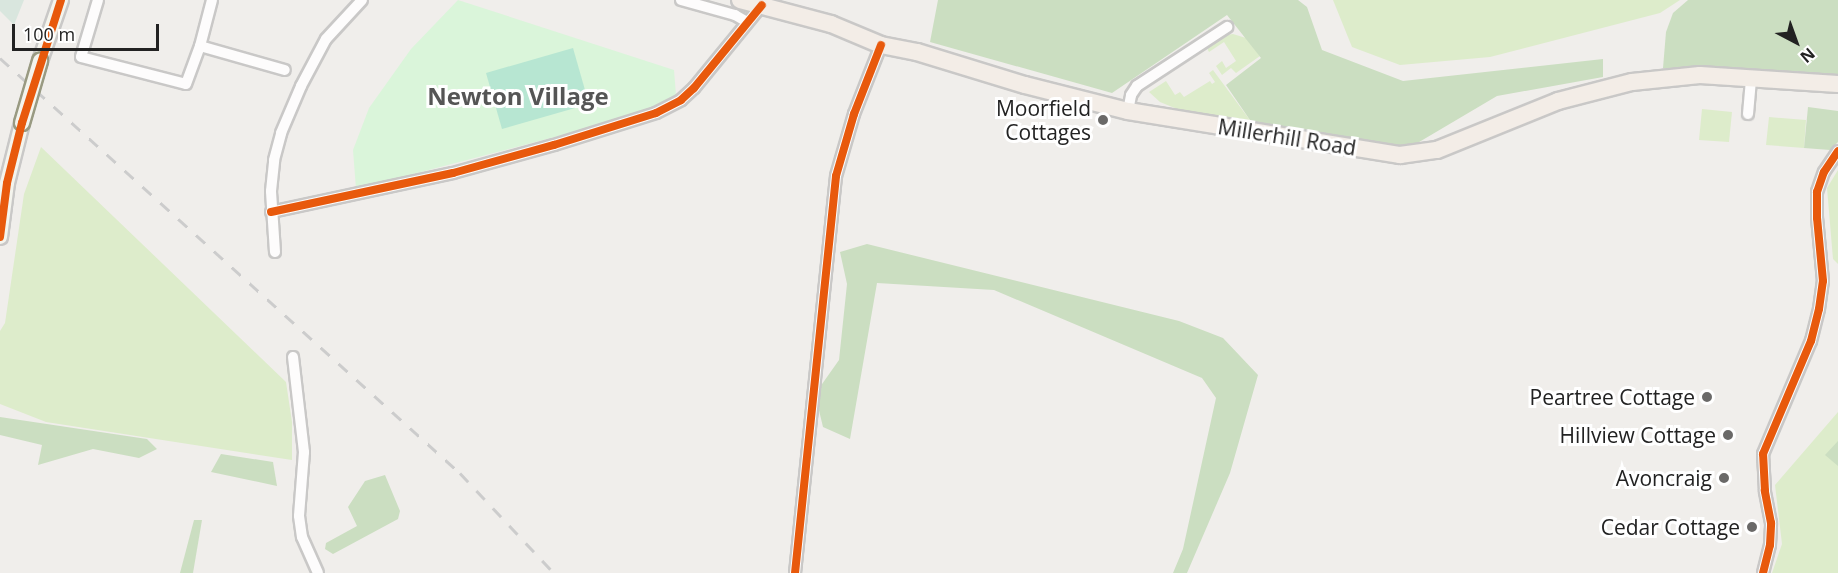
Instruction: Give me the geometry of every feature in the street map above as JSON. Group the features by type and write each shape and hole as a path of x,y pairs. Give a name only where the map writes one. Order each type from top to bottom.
{"main road":[{"path":"0,237 7,183 22,123 61,0"},
{"name":"Millerhill Road","path":"740,0 831,24 881,45 917,52 1025,85 1128,111 1400,155 1437,150 1558,101 1632,82 1700,75 1838,84"}],"street":[{"path":"98,0 81,57 186,84 200,46 212,2"},
{"path":"275,252 271,212 274,160 297,95 327,39 362,0"},
{"path":"681,0 735,15 747,22"},
{"path":"271,212 453,172 554,145 657,113 681,100 694,88 762,4"},
{"path":"1128,111 1131,95 1137,86 1227,27"},
{"path":"795,573 836,176 854,114 881,45"},
{"path":"200,46 285,70"},
{"path":"1748,114 1750,77"},
{"path":"1764,573 1770,545 1771,523 1765,491 1763,454 1811,341 1819,309 1823,281 1817,219 1817,192 1824,172 1838,151"},
{"path":"293,357 304,452 299,516 302,537 318,573"}],"green space":[{"path":"458,0 674,70 676,95 639,115 356,189 353,150 369,108 411,49"},
{"path":"938,0 1298,0 1307,7 1322,50 1403,81 1603,59 1603,77 1497,96 1409,148 1252,123 1226,85 1261,58 1227,15 1112,93 930,42"},
{"path":"1333,0 1680,0 1660,13 1490,57 1400,65 1352,47"},
{"path":"1688,0 1838,0 1838,77 1663,68 1666,32 1673,13"},
{"path":"1233,34 1246,38 1260,56 1236,73 1231,68 1222,75 1216,66 1222,61 1226,68 1236,61 1224,42 1209,52 1206,46 1220,36"},
{"path":"573,48 589,104 502,129 486,73"},
{"path":"1213,70 1252,123 1182,111 1160,102 1149,92 1166,81 1175,95 1180,92 1184,97 1210,81 1212,84 1215,82 1209,73"},
{"path":"1808,107 1838,111 1838,142 1830,150 1804,148"},
{"path":"1702,109 1732,112 1729,142 1699,140"},
{"path":"1769,117 1806,120 1804,148 1766,145"},
{"path":"41,147 286,382 292,422 292,460 46,422 0,404 0,331 5,323 24,194"},
{"path":"1838,170 1838,264 1833,259 1827,188"},
{"path":"867,244 1179,321 1223,338 1258,375 1230,473 1187,573 1173,573 1183,549 1216,398 1202,378 994,290 877,283 850,439 823,427 815,394 839,360 847,284 840,252"},
{"path":"1838,412 1838,573 1772,573 1782,544 1775,485"},
{"path":"0,417 147,439 157,449 139,458 93,449 38,465 42,445 0,435"},
{"path":"1838,441 1838,466 1825,455"},
{"path":"221,454 273,462 277,486 211,472"},
{"path":"385,475 400,511 398,519 333,554 325,549 326,543 357,526 348,507 365,481"},
{"path":"194,520 202,520 193,573 180,573"}],"shaded area":[{"path":"0,0 24,0 14,25 0,11"}],"railway":[{"path":"0,58 460,473 554,573"}],"cycle path":[{"path":"0,237 7,183 22,123 61,0"},
{"path":"271,212 453,173 656,113 681,100 694,88 762,5"},
{"path":"795,573 836,176 854,114 881,45"},
{"path":"1763,573 1770,545 1771,523 1765,491 1763,454 1811,341 1819,309 1823,281 1817,192 1824,172 1838,151"}],"place":[{"name":"Moorfield Cottages","path":"1103,120"},
{"name":"Peartree Cottage","path":"1707,397"},
{"name":"Hillview Cottage","path":"1728,435"},
{"name":"Avoncraig","path":"1724,478"},
{"name":"Cedar Cottage","path":"1752,527"}],"district":[{"name":"Newton Village","path":"518,96"}]}
